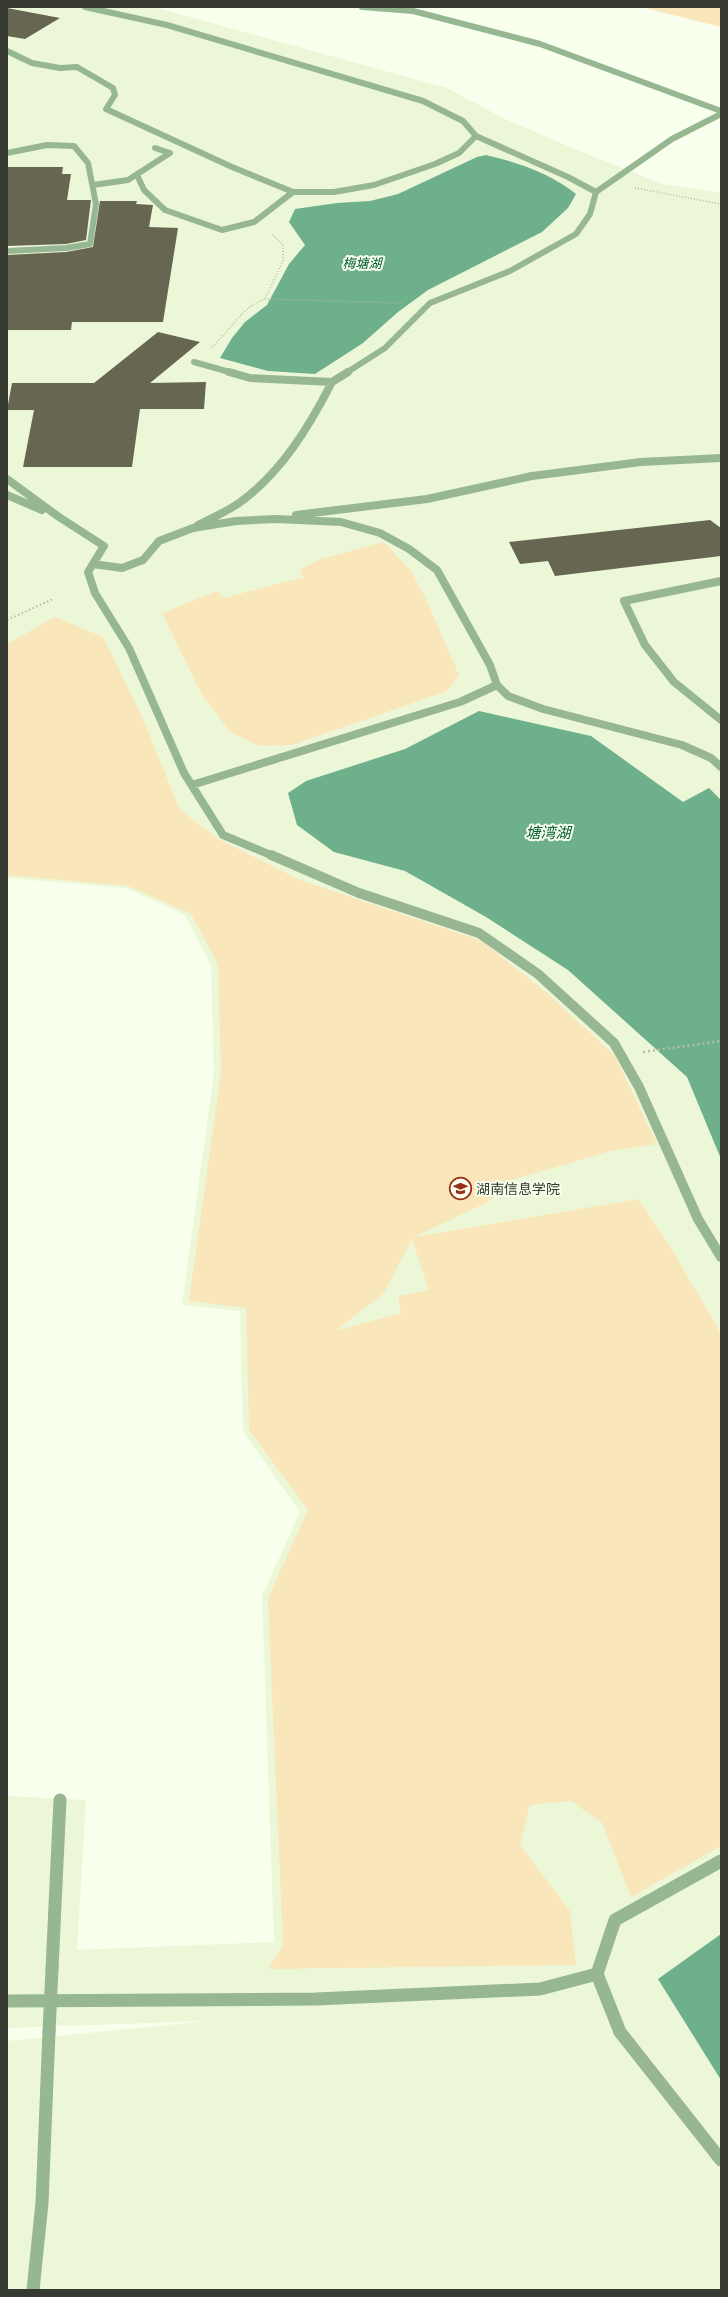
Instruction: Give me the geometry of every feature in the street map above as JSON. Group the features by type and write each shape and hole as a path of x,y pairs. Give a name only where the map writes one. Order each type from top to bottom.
{"street":[{"path":"85,7 167,25 423,101 463,121 476,136 568,177 596,192"},
{"path":"362,7 413,11 540,44 721,111"},
{"path":"7,51 32,63 60,68 77,67 87,71 113,88 115,94 106,109 232,167 293,192 334,192 374,185 436,164 459,152 476,136"},
{"path":"93,564 122,568 143,560 159,541 193,528 243,500 283,461 314,418 332,382 385,348 430,303 510,270 576,234 590,214 596,192 671,141 708,119 721,114"},
{"path":"7,153 47,145 74,146 88,163 96,204 90,244 66,248 7,251"},
{"path":"93,185 128,180 170,153 155,148"},
{"path":"137,175 144,190 165,210 222,230 254,222 293,192"},
{"path":"194,362 250,378 332,382"},
{"path":"193,528 236,521 276,519 427,499 532,476 640,462 721,458"},
{"path":"7,479 59,517 104,546 88,572 95,593 129,648 161,724 192,785 223,835 359,893 479,933 538,974 614,1042 639,1087 698,1219 721,1257"},
{"path":"7,495 59,517"},
{"path":"276,519 341,522 380,533 409,549 437,570 490,665 497,685 508,696 543,709 682,745 710,758 721,767"},
{"path":"721,580 624,601 645,645 674,682 721,720"},
{"path":"192,785 460,702 497,685"},
{"path":"34,2290 42,2204 60,1800"},
{"path":"721,1861 615,1920 597,1974 620,2032 721,2160"},
{"path":"7,2001 324,1999 540,1989 597,1974"}],"path":[{"path":"609,183 721,204"},
{"path":"254,222 274,234 283,245 283,261 264,299"},
{"path":"194,362 215,345 239,314 252,303 264,299 430,303"},
{"path":"7,620 53,599"},
{"path":"620,1054 721,1041"}],"shaded area":[{"name":"湖南信息学院","path":"7,7 154,7 447,88 503,118 589,155 663,184 721,193 721,2290 7,2290 7,2041 208,2021 7,2028 7,1796 86,1800 77,1950 274,1942 262,1596 300,1512 243,1431 240,1311 182,1305 214,1073 211,966 185,915 126,888 7,878"},
{"path":"641,7 721,7 721,27"},
{"path":"384,542 411,571 426,599 459,675 447,691 292,745 260,746 230,732 202,695 162,613 217,591 224,598 304,577 299,570 321,559"},
{"path":"55,617 103,637 141,714 180,810 220,840 300,880 482,941 548,994 615,1056 657,1144 611,1151 512,1180 488,1202 414,1237 638,1199 673,1251 721,1334 721,1846 631,1897 602,1823 571,1801 530,1805 520,1845 570,1911 576,1965 268,1969 283,1946 268,1598 308,1510 249,1430 246,1308 189,1301 221,1072 218,964 191,914 128,886 7,875 7,644","holes":["412,1239 429,1290 398,1296 401,1313 335,1331 384,1293"]}],"water":[{"name":"梅塘湖","path":"486,155 510,161 534,170 556,180 576,194 568,208 542,232 428,290 398,312 363,343 315,374 268,371 220,358 232,338 245,322 267,305 289,264 305,245 289,222 295,209 337,203 370,201 398,194 477,157"},
{"name":"塘湾湖","path":"479,711 591,736 683,802 709,788 721,800 721,1159 687,1077 568,970 486,917 405,871 334,852 297,825 288,793 306,781 405,749"},
{"path":"721,1934 721,2080 658,1979"}],"building":[{"path":"7,8 60,18 25,39 7,36"},
{"path":"7,167 63,167 62,174 71,174 67,200 91,200 86,240 66,244 7,246"},
{"path":"100,201 137,201 136,204 153,205 149,227 178,228 163,322 72,322 71,330 7,330 7,255 66,252 93,247"},
{"path":"158,332 200,342 150,383 206,382 204,409 140,409 132,467 23,467 34,410 7,410 12,383 94,383"},
{"path":"710,520 721,528 721,556 555,576 548,561 520,564 509,542"}],"place":[{"name":"湖南信息学院","path":"460,1189"}]}
